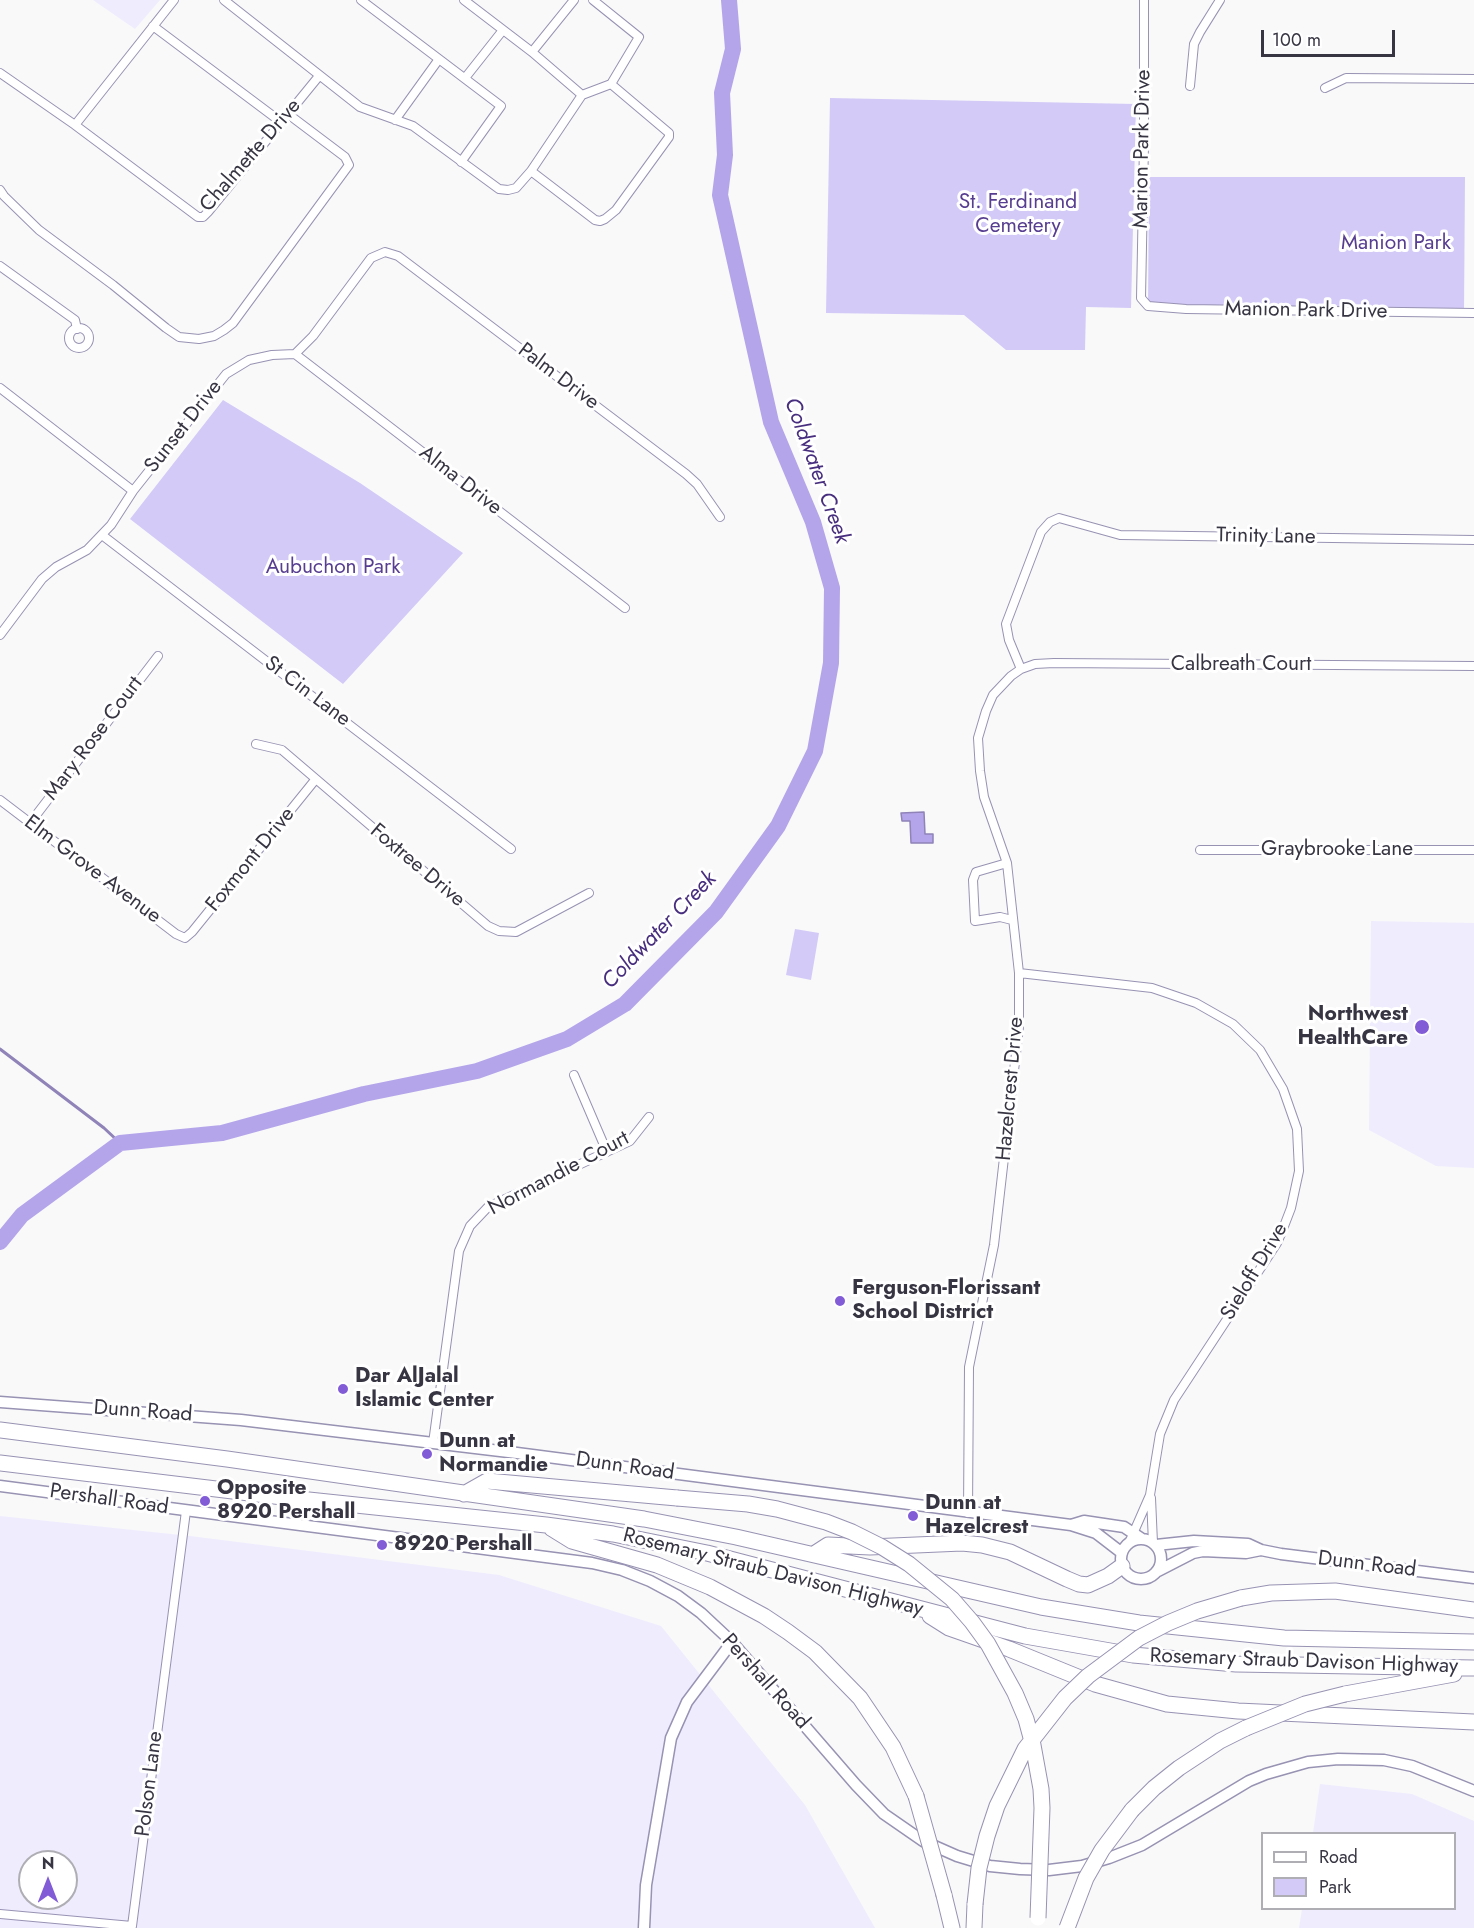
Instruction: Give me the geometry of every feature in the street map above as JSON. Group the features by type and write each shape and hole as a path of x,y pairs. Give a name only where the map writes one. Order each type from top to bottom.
{"highway":[{"name":"Rosemary Straub Davison Highway","path":"0,1430 227,1459 644,1519 814,1554 1041,1606 1139,1623 1284,1638 1474,1642"},
{"name":"Rosemary Straub Davison Highway","path":"0,1463 613,1534 697,1551 992,1628 1056,1642 1151,1657 1236,1664 1474,1669"},
{"path":"464,1494 487,1481 748,1504 826,1522 882,1546 909,1564 945,1593 972,1622 988,1644 1015,1693 1026,1719 1041,1789 1038,1923"},
{"path":"546,1525 572,1541 638,1558 710,1587 764,1616 815,1652 860,1698 893,1747 916,1796 952,1928"},
{"path":"814,1554 828,1545 870,1547 962,1543 982,1545 1010,1552 1067,1579 1088,1585 1108,1576 1122,1559"},
{"path":"974,1928 979,1868 987,1836 997,1806 1025,1749 1065,1698 1088,1676 1139,1638 1197,1611 1241,1598 1271,1593 1335,1591 1474,1610"},
{"path":"914,1607 949,1628 1009,1649 1095,1684 1167,1704 1238,1711 1474,1722"},
{"path":"1067,1928 1086,1878 1102,1850 1132,1810 1154,1788 1202,1752 1246,1728 1305,1704 1474,1669"}],"street":[{"path":"0,73 75,126 174,0"},
{"path":"224,0 360,107 413,126 499,189 508,190 516,188 531,171 582,95 611,84 639,37 593,0"},
{"path":"362,0 501,106 461,162"},
{"path":"532,52 574,0"},
{"name":"Marion Park Drive","path":"1141,298 1144,0"},
{"path":"1190,86 1194,44 1220,0"},
{"path":"469,2 582,95"},
{"path":"153,26 281,122"},
{"path":"465,78 503,30"},
{"path":"395,120 439,59"},
{"name":"Chalmette Drive","path":"75,126 192,213 203,217 319,76"},
{"path":"1325,88 1346,78 1474,79"},
{"path":"531,171 595,220 605,219 616,210 669,137 669,133 611,84"},
{"path":"0,190 39,230 179,337 199,339 214,336 233,322 349,165 345,157 288,114"},
{"name":"Palm Drive","path":"295,354 309,341 371,258 385,252 398,256 686,474 697,484 720,517"},
{"path":"0,266 75,320 77,329"},
{"name":"Manion Park Drive","path":"1141,298 1148,306 1186,309 1474,313"},
{"name":"Sunset Drive","path":"0,635 42,579 56,567 87,550 102,535 226,374 249,360 272,355 295,354"},
{"name":"Alma Drive","path":"295,354 625,608"},
{"path":"0,388 134,491"},
{"name":"Trinity Lane","path":"1021,669 1009,640 1006,624 1041,532 1050,522 1059,518 1120,535 1474,540"},
{"name":"St Cin Lane","path":"102,535 511,849"},
{"name":"Mary Rose Court","path":"30,823 158,656"},
{"name":"Calbreath Court","path":"1011,676 1035,664 1054,663 1474,666"},
{"name":"Hazelcrest Drive","path":"968,1512 969,1367 994,1245 1019,1027 1019,973 1007,863 984,797 978,738 993,695 1011,676"},
{"name":"Foxtree Drive","path":"256,744 282,750 488,926 500,931 516,932 589,893"},
{"name":"Foxmont Drive","path":"185,938 315,780"},
{"name":"Elm Grove Avenue","path":"0,800 176,934 185,938"},
{"name":"Graybrooke Lane","path":"1200,850 1474,850"},
{"path":"1007,863 976,872 974,880 975,921 1000,917 1012,920"},
{"name":"Sieloff Drive","path":"1019,973 1152,988 1196,1003 1233,1024 1260,1050 1283,1089 1297,1129 1299,1172 1291,1208 1277,1243 1174,1400 1160,1434 1143,1541"},
{"path":"574,1075 607,1152"},
{"name":"Normandie Court","path":"432,1443 459,1251 470,1226 488,1207 630,1142 649,1118"},
{"name":"Dunn Road","path":"0,1402 242,1420 1071,1525 1096,1533 1122,1559"},
{"name":"Pershall Road","path":"0,1486 592,1563 622,1570 678,1596 732,1642 884,1814 923,1841 957,1856 990,1866 1049,1870 1082,1866 1109,1858 1142,1845 1249,1781 1308,1762 1338,1759 1384,1760 1412,1766 1474,1791"},
{"name":"Sieloff Drive","path":"1143,1541 1150,1495"},
{"name":"Polson Lane","path":"0,1914 132,1926 186,1511"},
{"name":"Dunn Road","path":"1071,1525 1084,1521 1124,1527 1143,1541 1248,1544 1261,1550 1281,1554 1474,1578"},
{"path":"1143,1541 1162,1559 1158,1571 1142,1579 1130,1575 1122,1559 1143,1541"},
{"name":"Dunn Road","path":"1158,1571 1193,1553 1203,1551 1246,1554 1261,1550"},
{"path":"644,1928 646,1885 671,1738 687,1702 732,1642"}],"shaded area":[{"path":"93,0 160,0 135,29"},
{"path":"924,812 925,834 933,834 933,843 911,843 910,821 902,821 901,813"},
{"name":"Northwest HealthCare","path":"1371,921 1474,923 1474,1168 1436,1166 1369,1130"},
{"path":"0,1516 190,1536 499,1575 661,1626 805,1805 875,1928 0,1928"},
{"path":"1320,1784 1412,1794 1474,1821 1474,1928 1299,1928 1302,1910 1456,1910 1456,1832 1313,1832"}],"green space":[{"name":"St. Ferdinand Cemetery","path":"830,98 1136,104 1131,308 1086,307 1085,350 1006,350 964,315 826,313"},
{"name":"Manion Park","path":"1149,177 1465,177 1464,313 1148,309"},
{"name":"Aubuchon Park","path":"223,400 360,483 463,553 343,684 130,519"},
{"path":"795,929 819,933 811,980 786,975"}],"waterway":[{"name":"Coldwater Creek","path":"0,1242 22,1215 120,1143 222,1133 364,1094 477,1071 567,1039 625,1004 716,912 778,826 815,751 831,663 832,588 813,522 771,422 720,195 725,155 722,93 733,49 729,0"},
{"path":"0,1049 104,1128 120,1143"}],"place":[{"name":"Northwest HealthCare","path":"1422,1027"},
{"name":"Ferguson-Florissant School District","path":"840,1301"},
{"name":"Dar AlJalal Islamic Center","path":"343,1389"},
{"name":"Dunn at Normandie","path":"427,1454"},
{"name":"Opposite 8920 Pershall","path":"205,1501"},
{"name":"Dunn at Hazelcrest","path":"913,1516"},
{"name":"8920 Pershall","path":"382,1545"}]}
